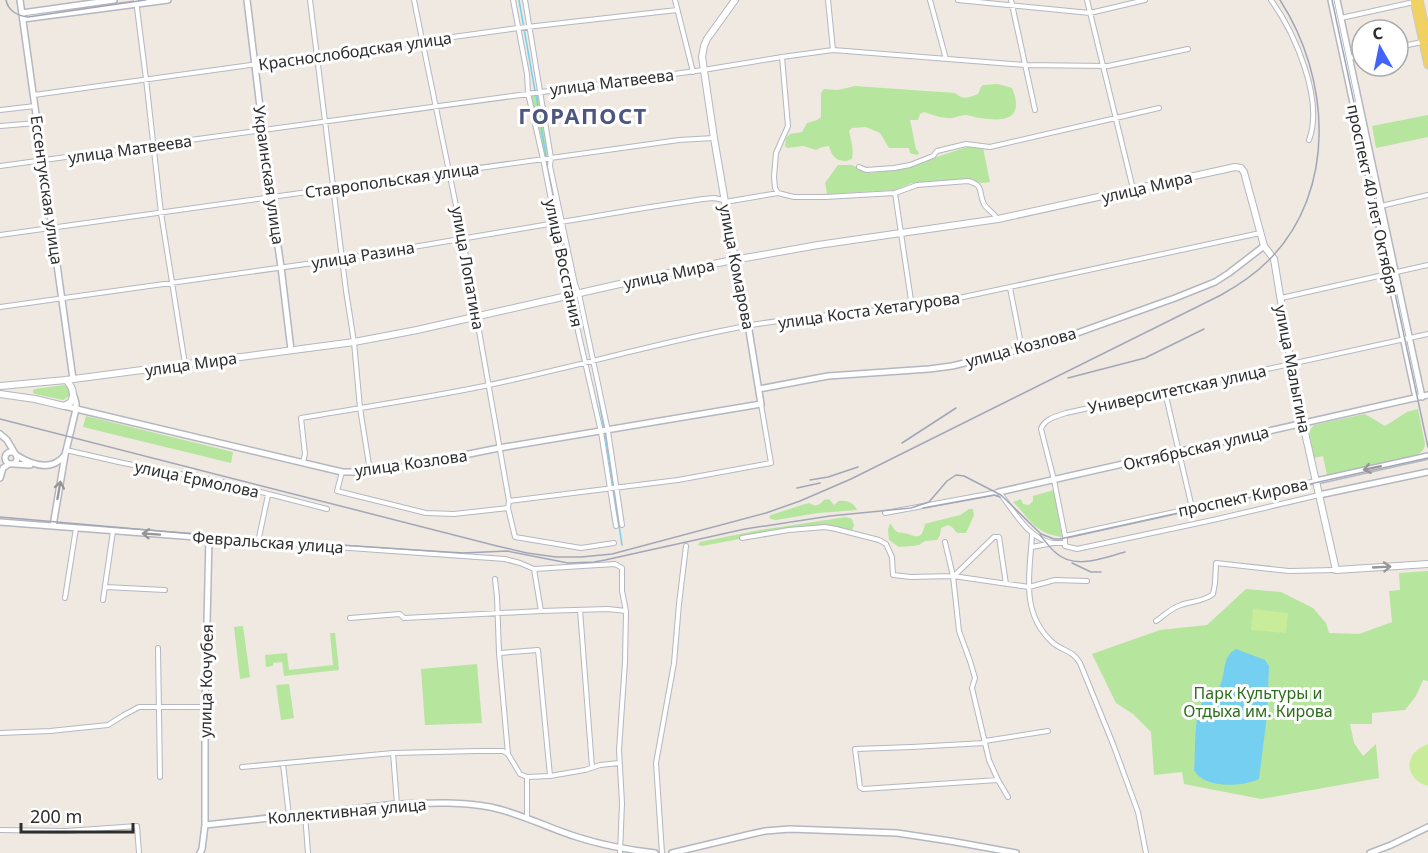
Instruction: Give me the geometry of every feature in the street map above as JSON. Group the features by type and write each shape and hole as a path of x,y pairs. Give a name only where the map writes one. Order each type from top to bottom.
{"main road":[{"name":"улица Комарова","path":"735,0 704,46 702,57 735,260"},
{"path":"1416,1 1426,41 1428,65"},
{"name":"улица Мира","path":"0,386 70,380 354,342 735,260 818,245 998,219 1235,167 1241,168 1244,172"},
{"name":"улица Малыгина","path":"1244,172 1264,246 1274,260 1303,424 1336,570"},
{"path":"0,393 64,406 71,402 76,384 91,377"},
{"path":"70,380 74,394"},
{"path":"35,399 29,390 36,383"},
{"path":"1336,570 1428,564"}],"street":[{"name":"Ессентукская улица","path":"21,0 70,380"},
{"path":"23,16 114,0"},
{"path":"23,16 168,0"},
{"name":"Украинская улица","path":"246,0 291,350"},
{"path":"310,0 354,342 360,408 370,471"},
{"name":"улица Лопатина","path":"414,0 463,240 509,501 508,508 515,537 581,548 614,543"},
{"name":"улица Восстания","path":"513,0 520,28 530,93 550,166 558,223 579,294 604,431 616,526"},
{"name":"улица Восстания","path":"525,0 541,92 547,158 570,296 590,361 604,431"},
{"path":"675,0 693,72"},
{"path":"828,0 833,50"},
{"path":"930,0 946,59"},
{"path":"958,0 1011,2 1090,13 1145,0"},
{"path":"1087,0 1133,190"},
{"path":"1271,0 1293,36 1306,71 1313,119 1309,140"},
{"name":"проспект 40 лет Октября","path":"1331,0 1359,136 1393,273"},
{"name":"проспект 40 лет Октября","path":"1337,0 1381,206 1406,339 1422,397"},
{"path":"1341,18 1416,1"},
{"path":"136,2 160,213 185,365"},
{"path":"1011,2 1035,110"},
{"name":"Краснослободская улица","path":"34,95 520,28 677,9"},
{"path":"1410,44 1426,41"},
{"name":"улица Матвеева","path":"0,166 693,72 833,50 1025,65 1103,65 1188,49"},
{"path":"778,193 774,177 776,153 788,126 782,57"},
{"path":"0,110 35,106"},
{"path":"859,167 866,170 910,165 933,156 937,151 966,144 990,147 1158,108"},
{"path":"0,126 37,123"},
{"name":"Ставропольская улица","path":"0,235 450,171 679,140 714,138"},
{"name":"улица Разина","path":"0,307 342,259 714,198 724,201 778,193 825,197 894,193 917,185 968,181 975,182 980,187 984,204 998,219"},
{"path":"894,193 912,307"},
{"path":"1381,206 1428,195"},
{"name":"улица Коста Хетагурова","path":"303,462 305,454 301,418 488,385 666,342 748,326 912,307 1260,233"},
{"name":"улица Козлова","path":"759,388 828,376 941,368 1055,340 1215,282 1264,246"},
{"name":"улица Комарова","path":"613,489 771,463 735,260"},
{"path":"1280,298 1428,265"},
{"path":"1010,288 1022,349"},
{"name":"Университетская улица","path":"1054,480 1042,426 1046,421 1066,413 1428,334"},
{"path":"1165,392 1192,508"},
{"path":"53,526 76,409 74,394"},
{"name":"Октябрьская улица","path":"999,492 1422,397"},
{"name":"улица Козлова","path":"64,406 342,472 352,472 404,467 499,448 761,404"},
{"path":"0,435 7,440 16,455 17,460 8,460"},
{"path":"0,435 5,444 8,460"},
{"path":"0,478 11,452 31,462 51,466 60,461 66,452"},
{"name":"улица Ермолова","path":"66,452 195,476 327,509"},
{"name":"проспект Кирова","path":"1067,535 1428,456"},
{"path":"8,460 47,469 57,469 64,464"},
{"path":"342,472 337,491 426,513 454,514 508,508"},
{"name":"проспект Кирова","path":"1032,547 1053,543 1077,549 1428,472"},
{"path":"1054,480 1067,535 1065,545"},
{"path":"509,501 613,489"},
{"name":"улица Восстания","path":"613,489 622,525"},
{"path":"885,513 999,492 1032,535 1053,543"},
{"path":"258,542 268,495"},
{"name":"Февральская улица","path":"0,522 494,558 520,563 534,569 612,564 619,566 622,570 622,591 626,611"},
{"path":"742,538 825,527 879,540 886,544 892,557 893,575 953,576 1029,587 1055,580 1087,581"},
{"path":"65,598 76,528"},
{"path":"103,600 114,531"},
{"path":"1032,535 1029,587 1031,609 1036,623 1055,645 1076,656 1080,663 1138,812 1146,853"},
{"path":"953,576 994,537 999,537 1006,584"},
{"name":"улица Кочубея","path":"205,825 209,538"},
{"path":"945,542 953,576 959,631 975,678 972,688 989,760 1008,797"},
{"path":"662,853 656,763 674,663 686,546"},
{"path":"1156,621 1166,612 1180,605 1213,594 1216,563 1289,571 1336,570"},
{"path":"534,569 541,611"},
{"path":"495,579 508,754 520,774 527,777 550,776 619,763"},
{"path":"105,587 165,590"},
{"path":"580,610 592,767"},
{"path":"350,618 400,614 405,618 541,611 626,611 619,763 622,803 620,850"},
{"path":"158,648 160,777"},
{"path":"499,653 538,650 550,776"},
{"path":"0,732 50,731 108,725 139,707 205,707"},
{"path":"998,780 863,789 860,787 855,749 985,742 1048,731"},
{"path":"242,767 393,753 486,751 508,754"},
{"path":"393,753 397,804"},
{"path":"283,764 289,816"},
{"path":"526,819 527,777"},
{"name":"Коллективная улица","path":"205,825 397,804 447,803 498,809 620,850 655,853"},
{"path":"305,814 308,853"},
{"path":"200,853 205,825"},
{"path":"0,830 66,831 137,826 139,853"},
{"path":"1370,853 1428,827"},
{"path":"672,853 765,831 803,829 897,833 1016,853"}],"green space":[{"path":"998,84 1012,88 1016,106 1010,116 997,119 966,115 949,118 924,112 920,114 918,120 910,120 916,149 919,153 917,155 910,153 909,148 889,148 880,133 866,127 852,128 849,131 853,155 852,159 846,161 834,157 829,146 816,150 803,146 787,148 785,146 786,138 790,134 802,132 807,123 821,117 821,93 824,89 838,90 855,86 955,93 966,98 978,94 983,85"},
{"path":"539,94 548,155 544,156 530,96"},
{"path":"1428,115 1428,137 1376,148 1372,126"},
{"path":"967,147 983,148 990,182 981,183 972,179 934,181 912,183 895,190 827,194 825,183 838,165 852,165 871,173 900,169"},
{"path":"64,385 70,388 70,396 63,400 33,393 35,389"},
{"path":"1418,409 1425,444 1423,450 1414,456 1327,475 1323,456 1314,458 1309,431 1314,425 1365,414 1385,426 1407,412"},
{"path":"86,416 233,452 231,463 83,427"},
{"path":"1054,490 1062,537 1038,529 1013,502 1021,499 1023,504 1029,505 1033,501 1033,496"},
{"path":"829,499 834,505 839,501 850,502 857,510 818,513 776,520 769,517 809,503 817,505"},
{"path":"973,509 974,515 966,533 957,533 948,525 941,528 937,540 925,541 919,545 899,547 889,540 890,524 898,532 920,536 925,524 960,515"},
{"path":"846,517 852,519 854,526 852,530 828,526 798,528 698,545 700,542 760,530"},
{"name":"Парк Культуры и Отдыха им. Кирова","path":"1428,571 1428,681 1423,680 1416,696 1405,710 1372,713 1372,724 1350,724 1354,743 1363,756 1376,744 1379,778 1261,799 1184,784 1182,772 1154,775 1151,732 1133,714 1116,703 1092,654 1160,630 1207,625 1246,589 1281,592 1313,608 1326,623 1329,633 1359,634 1392,622 1389,591 1400,590 1399,573"},
{"path":"1253,609 1288,613 1286,633 1251,630"},
{"path":"243,626 250,677 240,679 234,627"},
{"path":"330,633 335,633 339,670 284,676 282,662 266,667 265,655 287,653 289,670 333,665"},
{"path":"477,664 482,723 425,725 421,669"},
{"path":"289,684 294,718 281,720 276,685"},
{"path":"1428,744 1428,786 1414,777 1410,762 1415,752"}],"water":[{"path":"1236,649 1265,660 1269,666 1267,715 1259,779 1243,784 1224,785 1206,781 1194,770 1196,725 1203,701 1220,686 1226,660"}],"waterway":[{"path":"519,0 535,91"},
{"path":"536,95 563,243"},
{"path":"578,306 588,343"},
{"path":"596,383 604,429"},
{"path":"605,433 622,545"}],"tram line":[{"path":"6,0 14,12 28,17 145,0"},
{"path":"1332,0 1428,447"},
{"path":"0,517 262,540 463,553 507,551 568,563 594,562 745,529 830,516 911,508 929,502 947,481 956,475 964,476 1001,495 1041,534 1060,539 1428,458"},
{"path":"923,508 994,495 1000,497"},
{"path":"1040,535 1056,553 1072,561 1089,561 1125,552"},
{"path":"1072,563 1091,572 1101,572"}],"railway":[{"path":"0,419 497,546 556,557 612,554 766,513 851,479 1221,295 1246,279 1269,260 1291,232 1307,201 1316,167 1319,133 1317,98 1309,63 1297,30 1280,0"},
{"path":"1068,378 1145,358 1204,329"},
{"path":"902,443 956,408"},
{"path":"810,480 828,477 858,467"},
{"path":"797,488 820,483"}],"district":[{"name":"ГОРАПОСТ","path":"583,116"}]}
